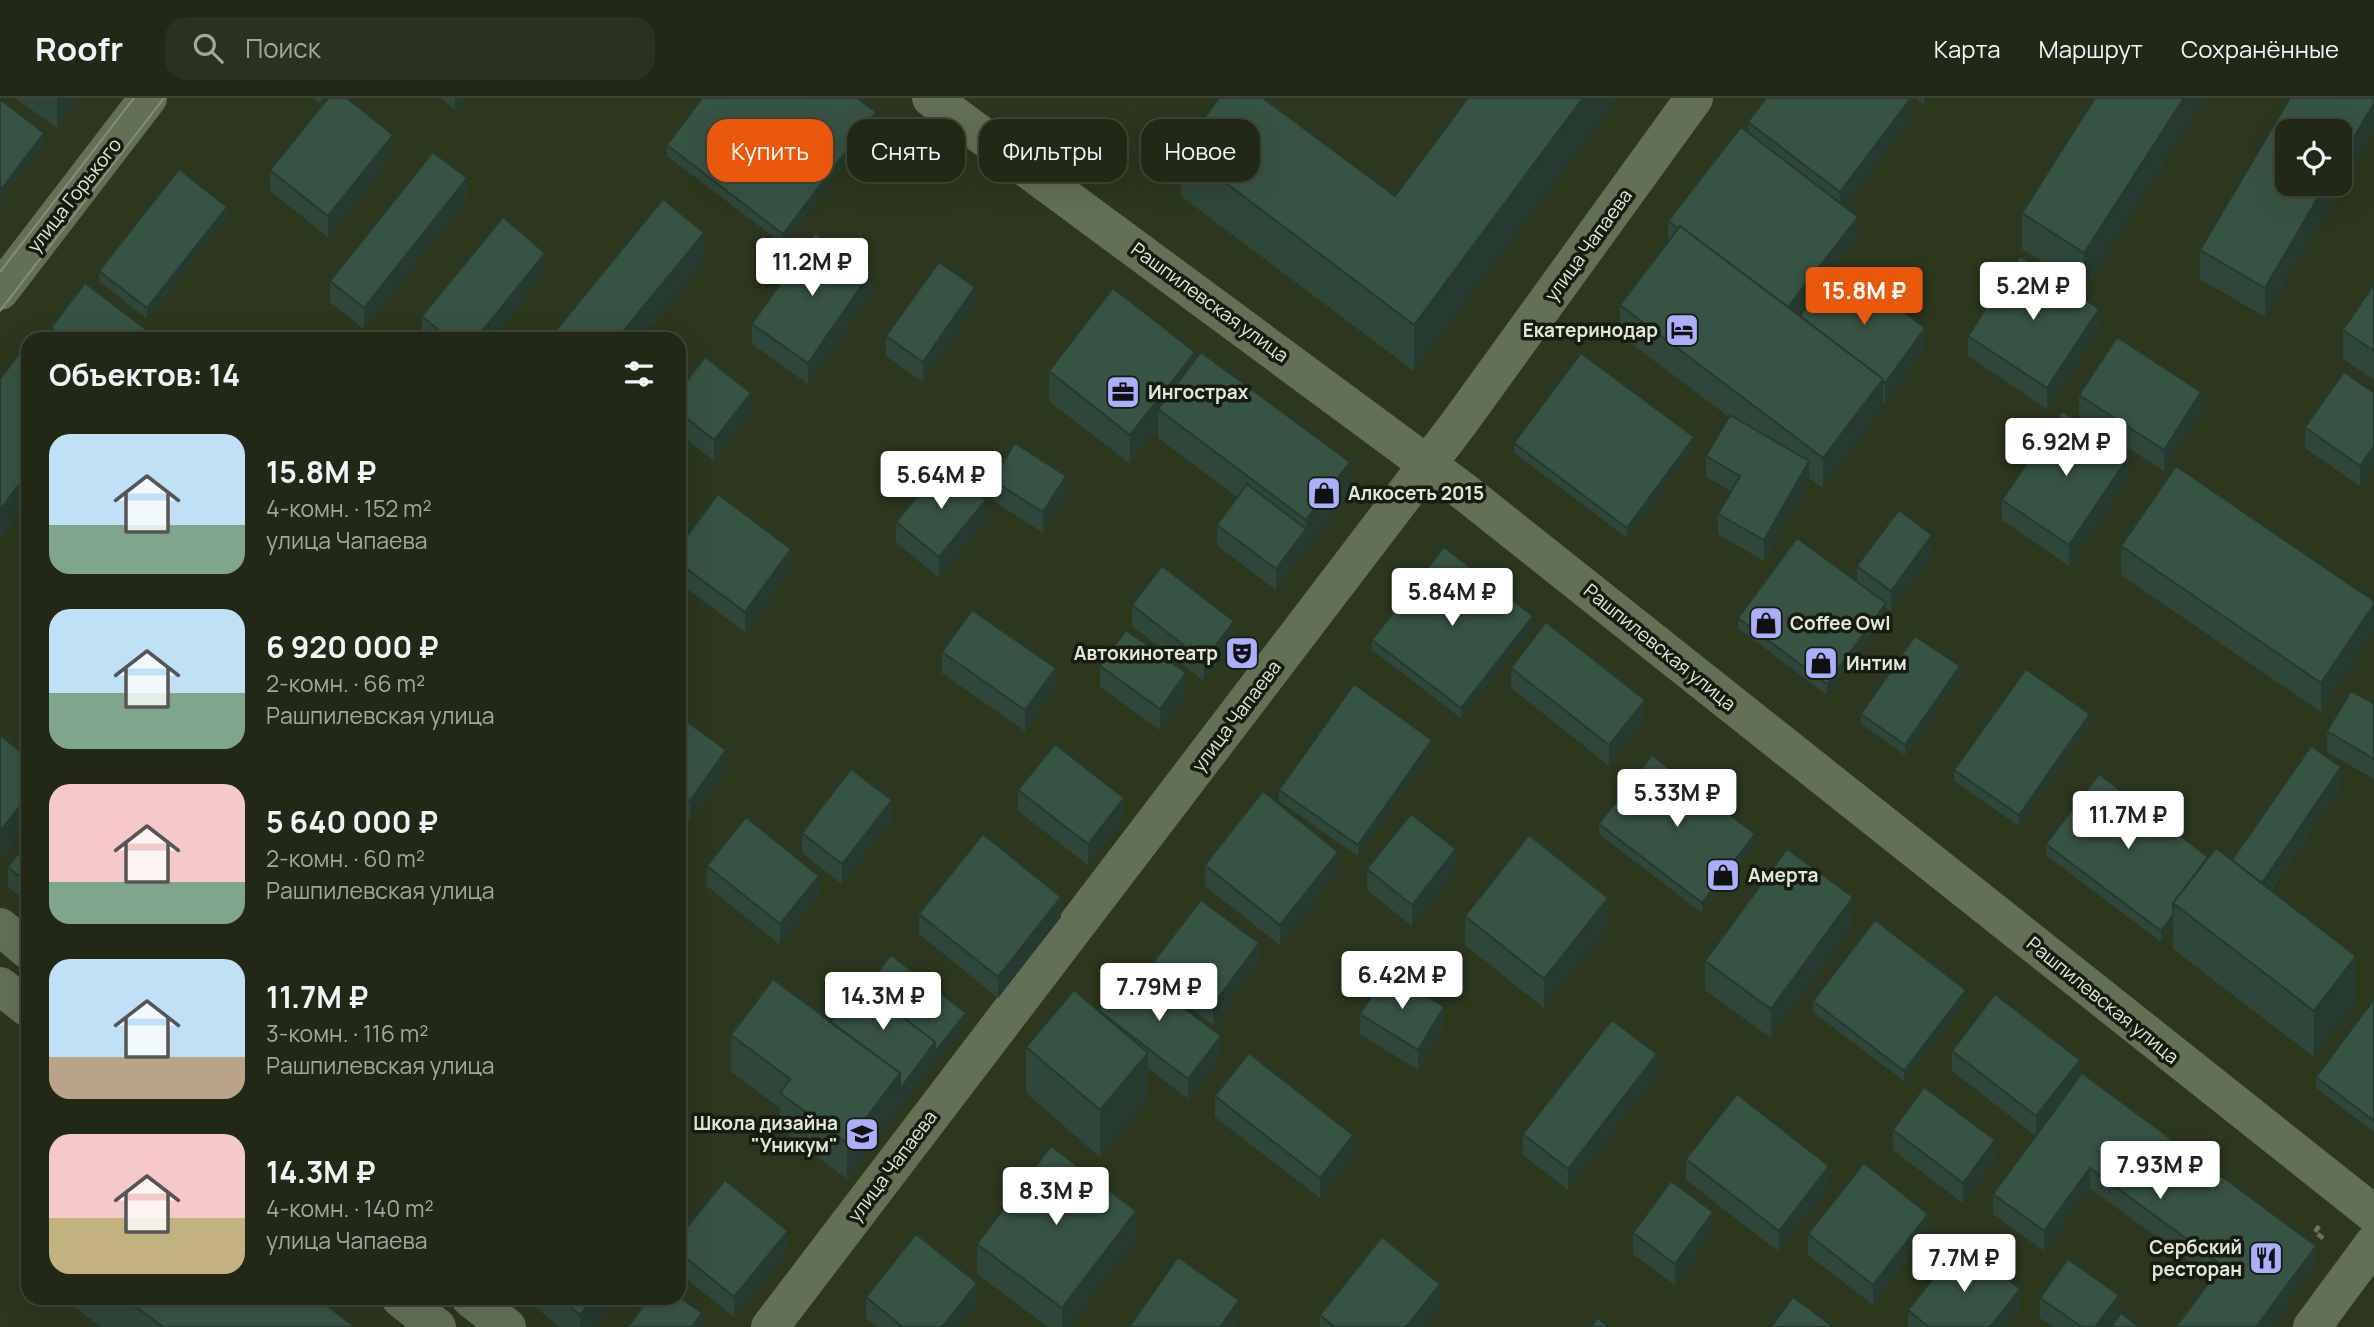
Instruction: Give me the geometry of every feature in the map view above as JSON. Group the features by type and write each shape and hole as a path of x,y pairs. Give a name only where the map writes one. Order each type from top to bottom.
{"street":[{"name":"улица Горького","path":"0,291 148,98"},
{"name":"Рашпилевская улица","path":"931,98 1428,463 2374,1214"},
{"name":"улица Чапаева","path":"770,1327 1428,463 1694,98"},
{"path":"0,928 21,944"},
{"path":"0,986 21,1002"},
{"path":"2312,1327 2374,1243"},
{"path":"409,1305 437,1327"},
{"path":"479,1305 507,1327"}],"building":[{"path":"328,98 347,98 393,135 328,216 270,170"},
{"path":"702,98 857,98 876,112 871,119 847,119 847,150 833,168 833,119 707,119 707,176 667,145"},
{"path":"1219,98 1263,98 1395,196 1468,98 1583,98 1414,325 1225,182 1260,182 1260,119 1203,119"},
{"path":"1766,98 1911,98 1840,192 1748,122"},
{"path":"2095,98 2184,98 2084,253 2022,213"},
{"path":"2290,98 2374,98 2374,103 2352,141 2352,119 2278,119"},
{"path":"0,99 44,133 0,191"},
{"path":"2275,123 2275,196 2319,196 2265,288 2200,250"},
{"path":"1741,127 1858,217 1788,307 1680,226 1678,228 1668,221"},
{"path":"433,152 467,178 364,308 330,281"},
{"path":"179,169 227,207 147,308 99,271"},
{"path":"715,182 823,182 783,234"},
{"path":"663,199 704,233 623,332 555,332"},
{"path":"503,217 545,253 481,332 441,332 422,316"},
{"path":"1680,226 1883,379 1823,458 1620,305"},
{"path":"815,233 871,272 808,363 752,324"},
{"path":"2020,256 2099,309 2047,388 1968,336"},
{"path":"939,262 975,287 923,362 886,336"},
{"path":"1829,277 1866,305 1876,291 1925,328 1885,383 1800,316"},
{"path":"85,283 149,332 56,332 51,328"},
{"path":"2374,284 2374,351 2343,330"},
{"path":"1113,288 1195,352 1130,435 1049,371"},
{"path":"2117,337 2201,392 2164,450 2079,395"},
{"path":"21,351 21,482 0,510 0,379"},
{"path":"1201,352 1350,462 1306,520 1158,409"},
{"path":"1581,353 1694,437 1627,528 1514,443"},
{"path":"705,357 751,393 714,440 686,418 686,382"},
{"path":"2344,372 2374,393 2374,446 2360,466 2305,427"},
{"path":"2062,411 2129,456 2069,545 2002,500"},
{"path":"1730,415 1809,461 1764,540 1718,514 1740,476 1706,456"},
{"path":"1015,443 1066,476 1043,512 992,480"},
{"path":"943,465 986,500 939,557 896,522"},
{"path":"2176,466 2374,601 2321,683 2121,546"},
{"path":"1247,484 1306,529 1276,569 1217,525"},
{"path":"718,494 791,549 745,612 686,568 686,537"},
{"path":"1899,510 1932,535 1891,591 1857,566"},
{"path":"1797,538 1886,603 1827,684 1738,618"},
{"path":"1444,547 1533,616 1461,708 1372,640"},
{"path":"1162,566 1234,621 1204,661 1132,605"},
{"path":"972,610 1056,668 1025,710 942,652"},
{"path":"1546,622 1645,700 1609,745 1511,668"},
{"path":"1126,630 1186,673 1160,709 1100,666"},
{"path":"1915,636 1960,666 1905,745 1861,714"},
{"path":"2026,669 2090,714 2019,815 1954,770"},
{"path":"1354,684 1432,740 1358,845 1279,790"},
{"path":"2351,691 2374,704 2374,759 2327,731"},
{"path":"686,721 726,750 690,801 686,798"},
{"path":"0,735 21,752 21,805 0,831"},
{"path":"1055,744 1124,798 1088,844 1018,790"},
{"path":"2311,746 2341,767 2262,883 2232,860"},
{"path":"1652,755 1755,834 1702,903 1599,824"},
{"path":"851,769 892,800 842,864 802,833"},
{"path":"2099,774 2208,857 2173,903 2173,915 2161,931 2046,844"},
{"path":"1263,791 1338,852 1280,925 1205,865"},
{"path":"1411,814 1456,849 1412,905 1367,869"},
{"path":"746,817 819,876 780,924 707,866"},
{"path":"983,834 1061,897 998,977 919,914"},
{"path":"1529,835 1608,898 1544,979 1465,916"},
{"path":"2216,848 2356,956 2314,1011 2173,903"},
{"path":"1787,849 1853,897 1771,1009 1705,961"},
{"path":"21,850 21,877 8,867"},
{"path":"1201,900 1259,943 1213,1005 1154,961"},
{"path":"1875,920 1966,990 1904,1071 1813,1001"},
{"path":"891,955 966,1013 935,1052 935,1042 865,988"},
{"path":"1130,967 1221,1036 1188,1079 1098,1010"},
{"path":"1387,971 1444,1007 1418,1050 1360,1014"},
{"path":"773,979 900,1073 847,1143 780,1093 790,1079 731,1035"},
{"path":"860,984 935,1042 900,1089 900,1073 830,1022"},
{"path":"1074,990 1148,1053 1100,1110 1026,1047"},
{"path":"1995,994 2080,1060 2036,1116 1952,1051"},
{"path":"2374,999 2374,1121 2316,1077"},
{"path":"1612,1020 1657,1054 1568,1169 1523,1134"},
{"path":"1249,1053 1353,1135 1320,1178 1215,1096"},
{"path":"2082,1073 2316,1246 2256,1327 2176,1327 2222,1265 2090,1168 2044,1231 1993,1194"},
{"path":"1924,1087 1995,1140 1963,1183 1893,1130"},
{"path":"1737,1094 1829,1166 1779,1231 1686,1159"},
{"path":"1051,1146 1136,1211 1062,1308 977,1244"},
{"path":"1864,1163 1928,1214 1873,1285 1808,1234"},
{"path":"725,1180 788,1231 734,1297 686,1258 686,1228"},
{"path":"1671,1181 1713,1212 1675,1264 1633,1233"},
{"path":"916,1234 977,1283 942,1327 903,1327 866,1297"},
{"path":"1382,1237 1440,1284 1406,1327 1335,1327 1320,1315"},
{"path":"1961,1243 2020,1289 1990,1327 1929,1327 1908,1310"},
{"path":"1178,1257 1239,1300 1220,1327 1129,1327"},
{"path":"2068,1259 2119,1295 2095,1327 2082,1327 2040,1298"},
{"path":"1793,1297 1834,1327 1771,1327"},
{"path":"686,1302 702,1313 692,1327 628,1327 644,1305 686,1305"},
{"path":"133,1305 326,1305 355,1327 163,1327"},
{"path":"568,1305 588,1305 580,1315"},
{"path":"2121,1313 2139,1327 2111,1327"},
{"path":"1598,1318 1609,1327 1591,1327"}],"tram line":[{"path":"0,272 134,98"},
{"path":"0,311 164,98"}],"place":[{"name":"Екатеринодар","path":"1682,330"},
{"name":"Ингострах","path":"1123,392"},
{"name":"Алкосеть 2015","path":"1324,493"},
{"name":"Coffee Owl","path":"1766,623"},
{"name":"Автокинотеатр","path":"1242,653"},
{"name":"Интим","path":"1821,663"},
{"name":"Амерта","path":"1723,875"},
{"name":"Школа дизайна \"Уникум\"","path":"862,1134"},
{"name":"Сербский ресторан","path":"2266,1258"}]}
